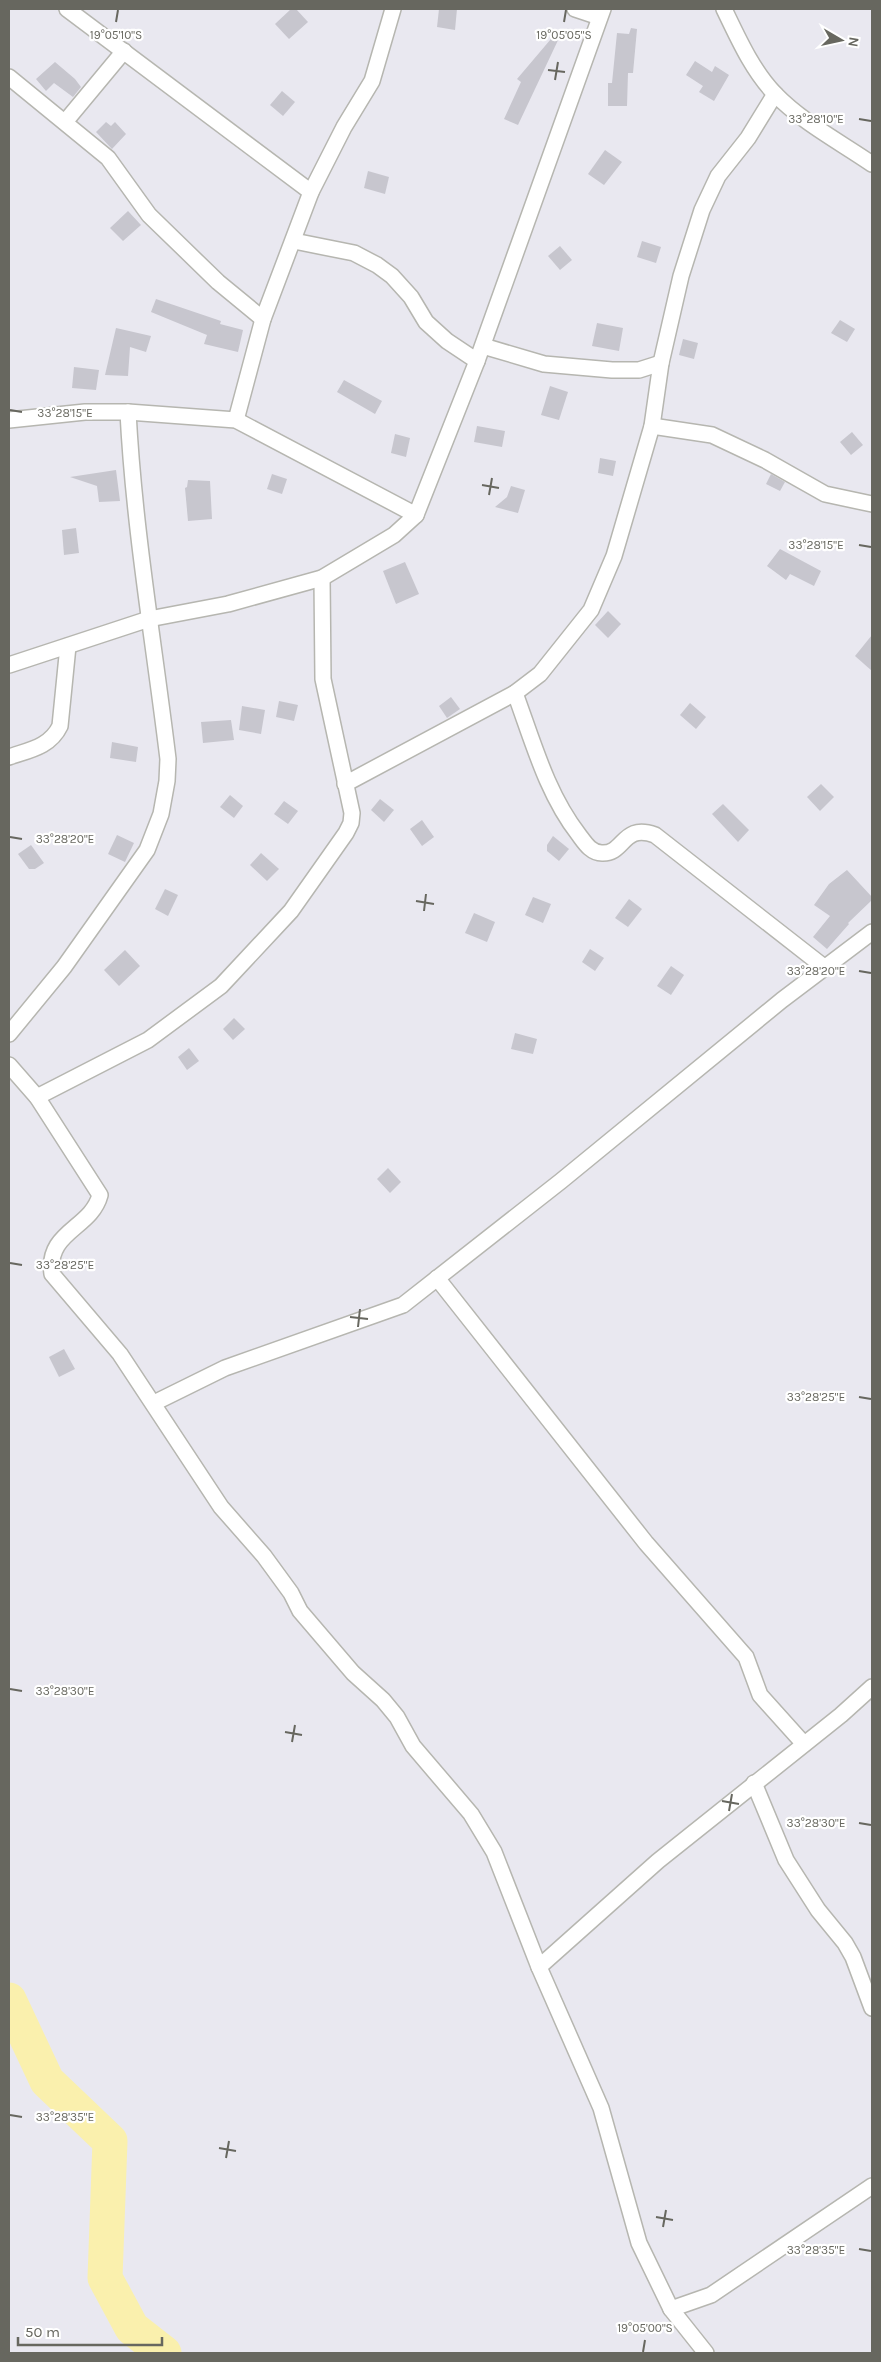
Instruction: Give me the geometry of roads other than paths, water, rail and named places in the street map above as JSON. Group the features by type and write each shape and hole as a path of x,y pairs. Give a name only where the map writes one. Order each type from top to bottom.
{"street":[{"path":"67,9 311,192"},
{"path":"236,420 263,319 311,192 344,127 372,81 393,9"},
{"path":"9,665 149,619 228,604 322,578 394,535 416,515 478,361 601,13 575,9"},
{"path":"724,9 752,65 775,94 808,121 872,164"},
{"path":"65,122 124,51"},
{"path":"9,77 108,158 149,215 218,282 263,319"},
{"path":"345,784 515,694 540,674 591,610 614,556 652,426 661,363 681,276 702,210 718,176 748,138 775,94"},
{"path":"294,241 354,253 378,265 392,276 411,298 426,322 446,340 478,361"},
{"path":"483,346 544,364 639,370 661,363"},
{"path":"9,420 85,412 128,412 236,420 416,515"},
{"path":"9,1034 64,967 147,850 161,814 167,781 168,759 131,477 128,412"},
{"path":"652,426 712,435 765,460 825,494 872,504"},
{"path":"37,1097 148,1040 221,986 291,911 346,833 351,823 352,813 322,679 322,578"},
{"path":"9,757 46,744 55,736 60,726 68,646"},
{"path":"515,694 551,791 567,819 591,849 601,854 610,852 633,833 642,830 655,835 824,967"},
{"path":"154,1403 225,1368 403,1305 561,1181 824,967 872,932"},
{"path":"9,1065 37,1097 100,1195 93,1208 55,1245 50,1261 52,1274 120,1354 221,1507 269,1564 291,1593 300,1611 353,1673 383,1700 397,1717 413,1746 471,1814 494,1852 539,1967 601,2108 639,2243 671,2309 706,2353"},
{"path":"438,1278 646,1543 746,1658 760,1695 804,1744"},
{"path":"539,1967 658,1861 872,1687"},
{"path":"754,1783 786,1860 818,1910 845,1943 853,1956 872,2008"},
{"path":"671,2309 711,2295 872,2186"}],"waterway":[{"path":"9,2000 47,2081 110,2141 105,2278 132,2328 164,2353"}]}
